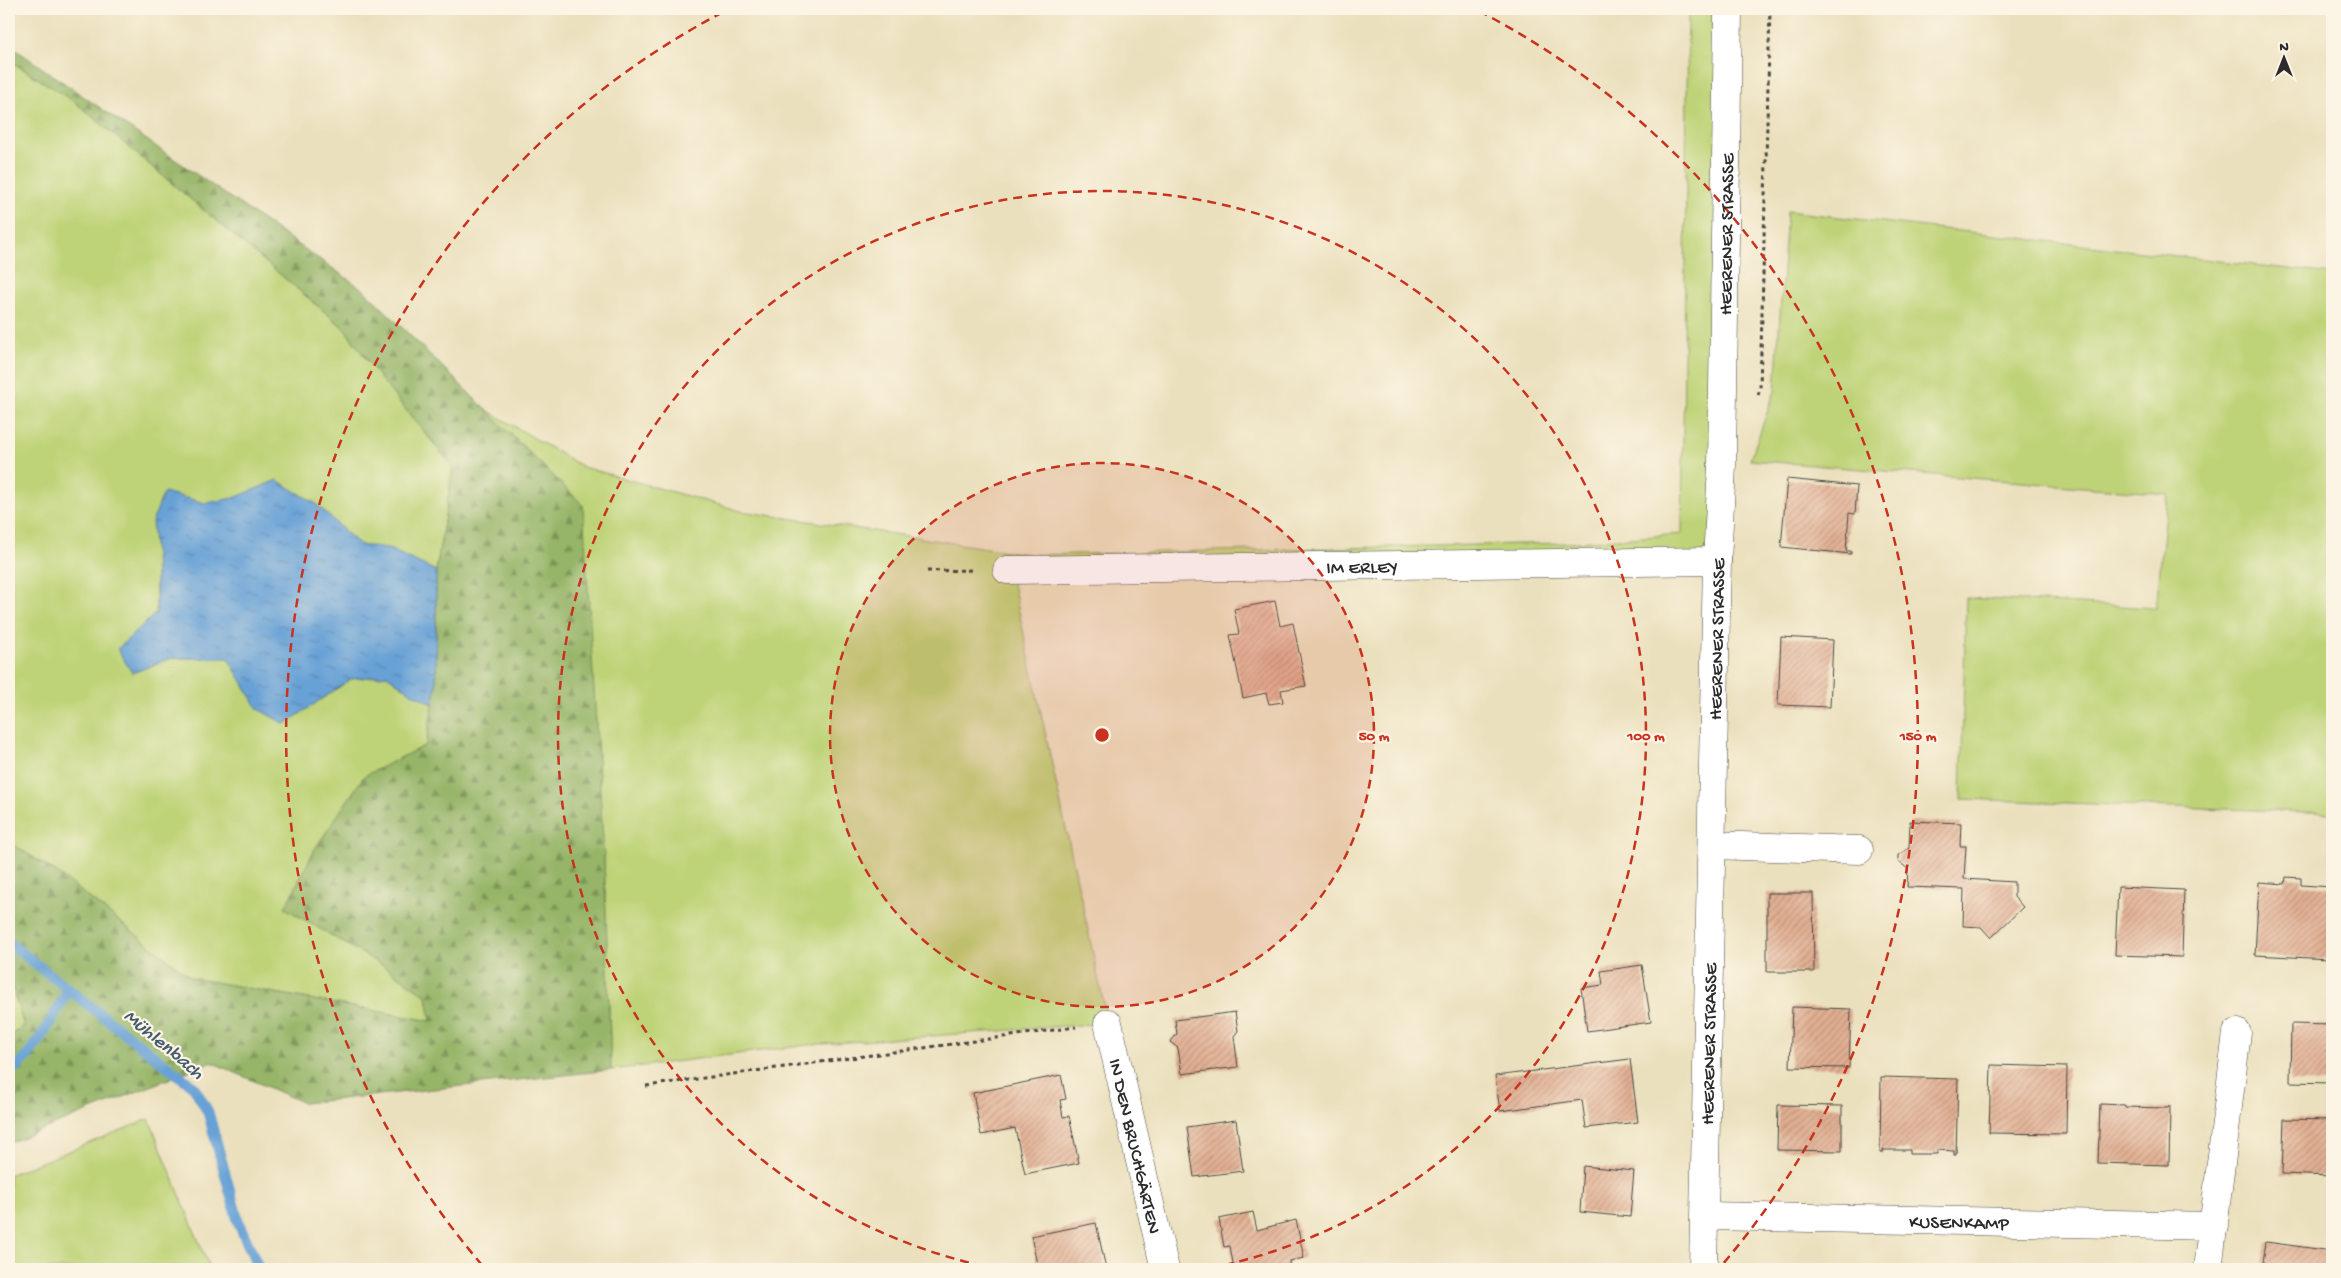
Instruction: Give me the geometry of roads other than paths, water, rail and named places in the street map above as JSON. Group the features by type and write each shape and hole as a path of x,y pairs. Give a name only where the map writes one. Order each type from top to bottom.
{"street":[{"name":"HEERENER STRASSE","path":"1703,1269 1717,562 1722,466 1728,9"},
{"name":"IM ERLEY","path":"1007,570 1717,562"},
{"path":"1712,845 1859,850"},
{"name":"IN DEN BRUCHGÄRTEN","path":"1108,1023 1165,1269"},
{"path":"2208,1269 2237,1033"},
{"name":"KUSENKAMP","path":"1705,1216 2214,1226"}],"water":[{"path":"277,480 315,503 360,545 387,548 436,571 436,686 433,704 413,694 387,675 351,679 285,724 258,709 228,658 171,658 132,673 117,649 156,613 156,569 152,522 164,492 205,503 234,498"}],"waterway":[{"name":"Mühlenbach","path":"9,943 194,1087 208,1112 239,1224 259,1269"},
{"path":"9,1071 25,1059 50,1022 68,990"}]}
